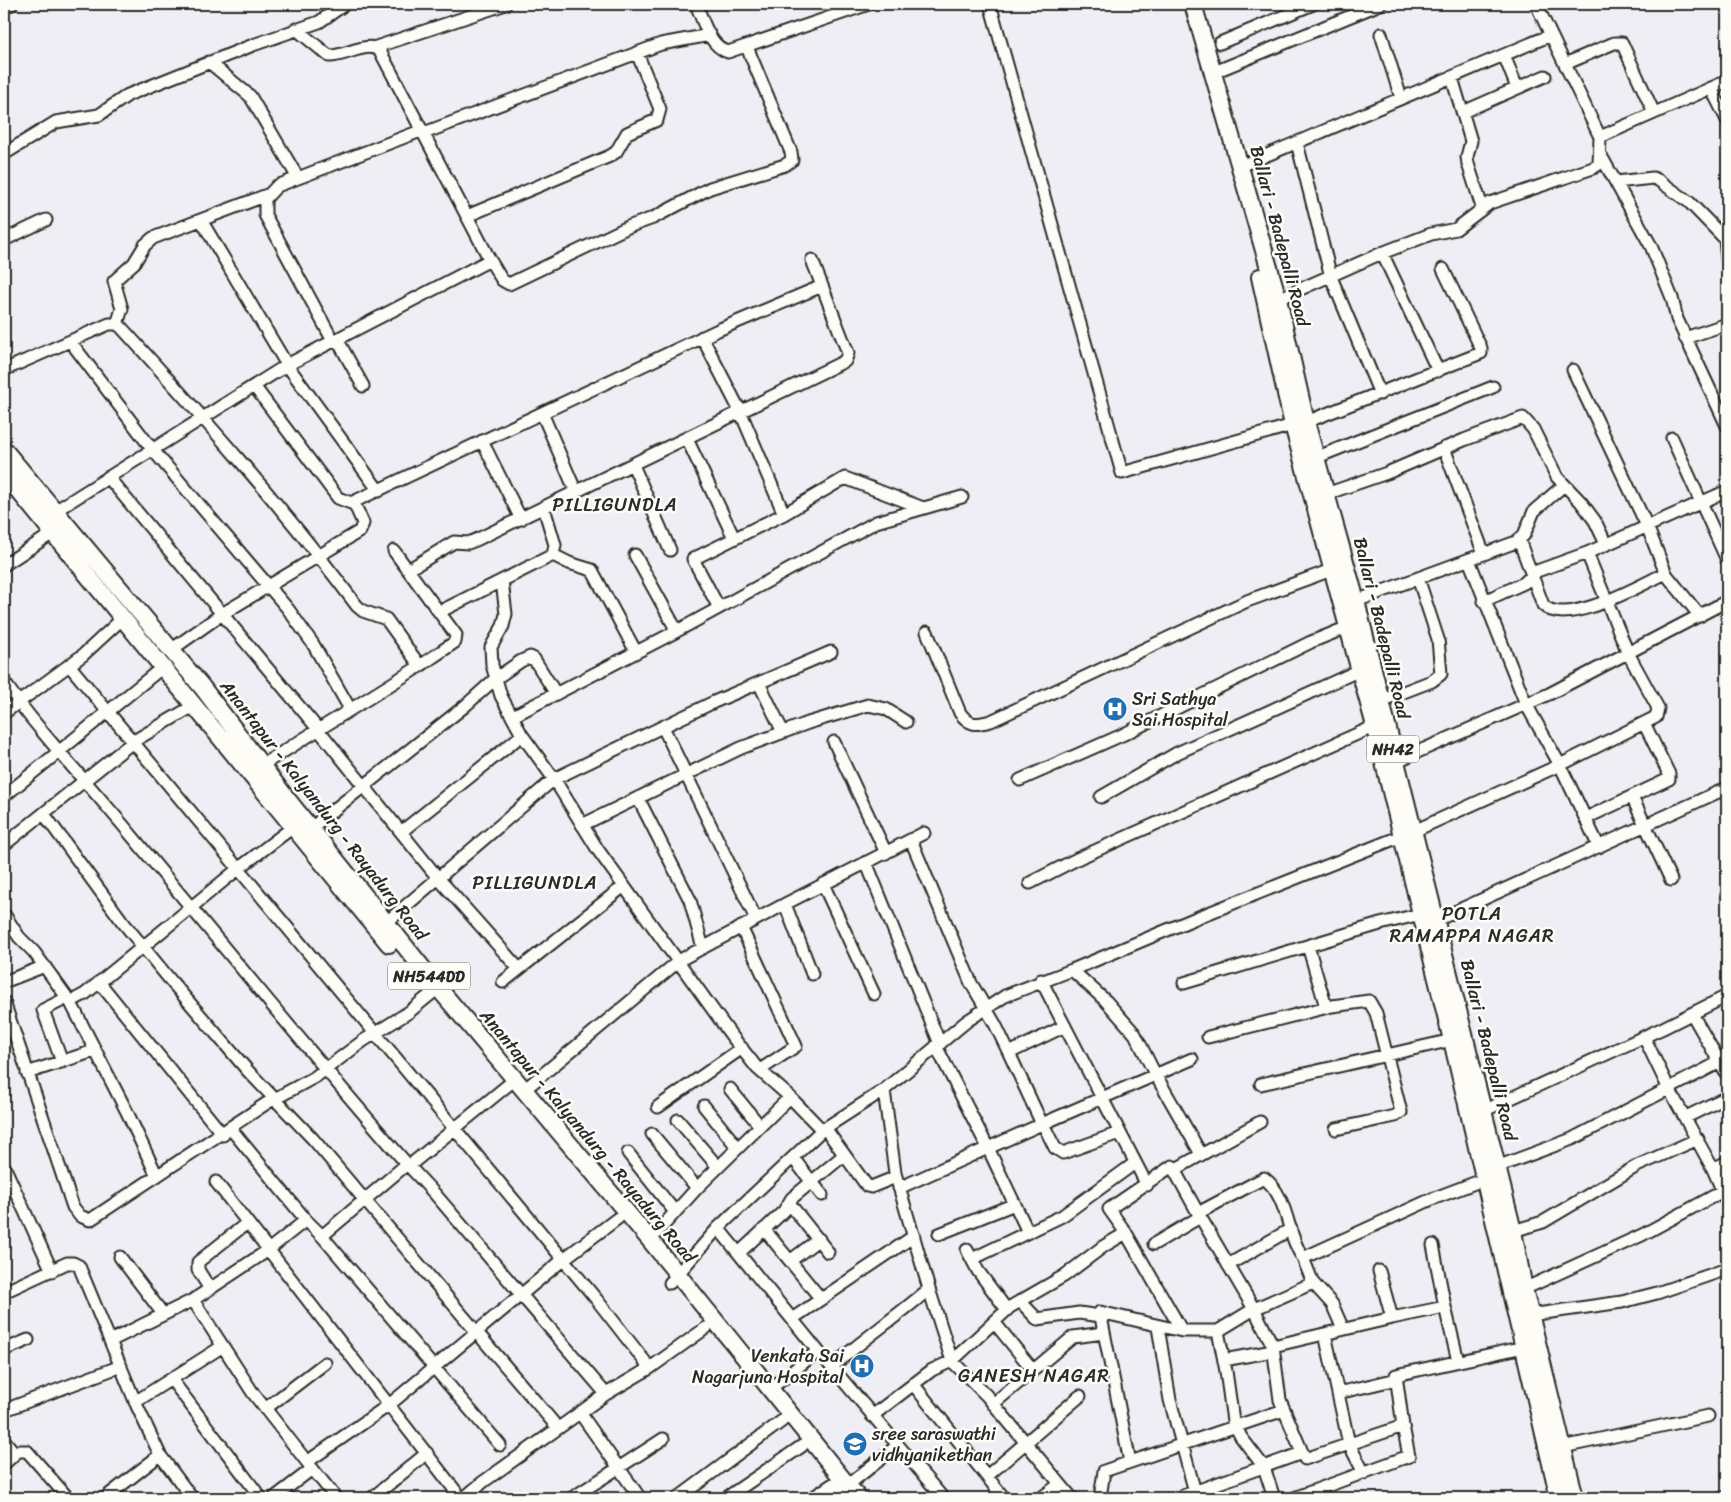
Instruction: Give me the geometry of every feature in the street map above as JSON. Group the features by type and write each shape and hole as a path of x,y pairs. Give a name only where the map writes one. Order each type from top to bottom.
{"highway":[{"name":"Ballari - Badepalli Road","path":"1183,4 1228,156 1300,423 1348,627 1375,726 1437,920 1483,1111 1491,1173 1524,1347 1559,1498"},
{"name":"Ballari - Badepalli Road","path":"1193,4 1278,299 1300,423 1316,458 1356,601 1380,701 1397,761 1421,914 1452,1040 1491,1173 1513,1231 1530,1315 1575,1498"},
{"name":"Anantapur - Kalyandurg - Rayadurg Road","path":"4,450 171,650 262,765 311,828 431,994 650,1240 706,1328 802,1446 845,1492"},
{"name":"Anantapur - Kalyandurg - Rayadurg Road","path":"4,472 53,534 164,666 293,827 382,926 516,1088 618,1218 770,1389 845,1492"}],"street":[{"path":"4,7 12,4"},
{"path":"4,154 52,124 99,115 128,95 209,62 323,20 345,4"},
{"path":"296,30 329,56 336,56 370,46 376,47 506,4"},
{"path":"696,4 710,35 722,50 734,52 869,4"},
{"path":"990,4 1122,473 1300,423 1380,394 1479,354 1482,350 1444,269"},
{"path":"1220,43 1313,4"},
{"path":"1212,73 1380,4"},
{"path":"1278,299 1382,253 1431,234 1456,229 1482,207 1593,168 1599,164 1600,138 1536,4"},
{"path":"1381,34 1401,98"},
{"path":"117,324 122,313 114,285 116,278 134,263 150,241 267,195 277,186 424,131 668,42 710,35"},
{"path":"1241,166 1551,35"},
{"path":"1564,64 1614,43 1622,43 1654,113"},
{"path":"376,47 386,57 490,260 502,280 507,284 628,227 653,218 710,188 785,165 792,160 791,152 747,47"},
{"path":"467,216 610,156 616,152 627,133 657,120 660,109 637,53"},
{"path":"1504,55 1517,88"},
{"path":"209,62 250,96 298,178"},
{"path":"1462,112 1545,76"},
{"path":"1452,78 1471,142 1467,160 1482,207"},
{"path":"1600,138 1727,81"},
{"path":"1711,88 1727,120"},
{"path":"1296,143 1331,277 1380,394"},
{"path":"1600,154 1651,246 1672,298 1676,319 1727,426"},
{"path":"1616,182 1653,178 1658,180 1688,202 1726,240 1727,260"},
{"path":"267,195 263,207 265,215 363,386"},
{"path":"4,240 46,220"},
{"path":"201,220 287,365 379,491"},
{"path":"1382,253 1438,370"},
{"path":"54,511 287,365 490,260"},
{"path":"408,570 454,542 471,543 741,413 848,359 848,353 812,260"},
{"path":"254,386 338,498 347,503 354,503 702,337 822,286"},
{"path":"4,370 109,324 117,324 203,417 320,555 360,609 381,615 389,622 420,666"},
{"path":"1685,338 1727,324"},
{"path":"702,337 741,413 784,514"},
{"path":"70,341 152,449 269,586 313,644 350,708"},
{"path":"1573,370 1647,526 1666,573 1700,616"},
{"path":"1316,458 1493,387"},
{"path":"542,413 576,492"},
{"path":"1326,494 1387,472 1521,418 1526,419 1533,429 1553,471 1592,517 1606,544"},
{"path":"1672,438 1727,560"},
{"path":"687,439 734,538"},
{"path":"482,441 520,519"},
{"path":"1444,448 1484,554"},
{"path":"633,465 670,550"},
{"path":"108,477 318,728 438,878 519,969"},
{"path":"719,608 693,559 784,514 845,478 923,508"},
{"path":"1356,601 1519,540 1524,535 1534,510 1564,485"},
{"path":"1484,601 1524,583 1542,569 1587,553 1727,491"},
{"path":"513,716 677,631 876,522 962,497"},
{"path":"171,650 222,614 362,529 363,523 354,503"},
{"path":"544,508 555,545 553,555"},
{"path":"4,565 53,534"},
{"path":"1519,540 1547,609 1572,612 1607,601 1666,573"},
{"path":"262,765 318,728 420,666 456,639 456,635 394,551"},
{"path":"674,1279 718,1228 824,1129 884,1090 967,1021 1005,996 1408,834 1560,765 1656,717 1658,708 1628,653 1587,553"},
{"path":"439,612 553,555"},
{"path":"553,555 573,564 587,566 592,570 636,652"},
{"path":"635,555 677,631"},
{"path":"1469,560 1526,704 1560,765 1599,847"},
{"path":"927,632 960,713 968,723 975,725 991,721 1246,600 1334,569"},
{"path":"1380,701 1432,681 1441,674 1438,639 1418,578"},
{"path":"502,581 506,614 503,626 491,647 494,679 522,735 554,779 582,825 624,886 742,1048 760,1070 824,1129 867,1186 872,1187 898,1182 946,1168 1192,1059"},
{"path":"1397,761 1526,704 1727,601"},
{"path":"4,713 69,665 123,618"},
{"path":"1020,780 1122,735 1311,642 1348,627"},
{"path":"382,926 554,779 662,727 831,652"},
{"path":"311,828 465,706 494,679 521,661 532,658 556,694"},
{"path":"69,665 134,741 650,1368"},
{"path":"8,793 164,666"},
{"path":"1101,797 1177,753 1360,670"},
{"path":"4,682 18,702 86,780 326,1070 606,1394"},
{"path":"759,683 783,732"},
{"path":"4,845 134,741 195,705"},
{"path":"582,825 688,774 783,732 868,705 886,709 906,722"},
{"path":"1586,818 1667,781 1669,777 1644,722"},
{"path":"1030,883 1079,858 1375,726"},
{"path":"662,727 688,774 756,919"},
{"path":"401,832 522,735"},
{"path":"834,742 886,853"},
{"path":"1437,920 1727,788"},
{"path":"1632,797 1671,880"},
{"path":"638,798 690,900 703,948"},
{"path":"44,814 143,946 274,1100 314,1139 558,1428"},
{"path":"62,1062 43,1010 82,996 238,869 293,827"},
{"path":"322,1236 364,1198 454,1131 516,1088 678,962 756,919 924,833"},
{"path":"911,840 962,964 1009,1053 1055,1148 1063,1153 1119,1132"},
{"path":"866,862 938,1045 1028,1232"},
{"path":"823,884 874,994"},
{"path":"503,982 624,886"},
{"path":"785,904 812,974"},
{"path":"4,914 21,940 34,952 69,1000 127,1112 157,1176"},
{"path":"1184,983 1421,914"},
{"path":"741,927 796,1046 760,1070"},
{"path":"1308,946 1326,1007"},
{"path":"4,982 45,966"},
{"path":"1072,970 1106,1001 1135,1034 1155,1074 1201,1154"},
{"path":"1041,980 1147,1185"},
{"path":"99,982 227,1132 322,1236 500,1445"},
{"path":"4,1002 73,1207 80,1216 87,1220 93,1219 274,1100 326,1070 374,1034 409,1012 431,994"},
{"path":"1483,1111 1644,1037 1727,996"},
{"path":"1208,1037 1326,1007 1369,1001 1375,1009 1400,1113 1336,1129"},
{"path":"1692,1014 1727,1075"},
{"path":"1009,1053 1064,1026"},
{"path":"1524,1289 1725,1196 1698,1139 1669,1089 1644,1037"},
{"path":"1262,1084 1452,1040"},
{"path":"658,1107 742,1048"},
{"path":"27,1073 94,1051"},
{"path":"1303,1258 1432,1199 1572,1139 1720,1062"},
{"path":"730,1089 760,1126"},
{"path":"884,1090 898,1182 952,1361 993,1404 1072,1498"},
{"path":"650,1240 697,1188 790,1097"},
{"path":"1686,1117 1727,1097"},
{"path":"704,1106 738,1148"},
{"path":"678,1120 718,1168"},
{"path":"1174,1170 1260,1122"},
{"path":"652,1134 697,1188"},
{"path":"1513,1231 1543,1222 1637,1166 1698,1139"},
{"path":"628,1153 676,1212"},
{"path":"739,1253 784,1211 789,1203 844,1155"},
{"path":"793,1158 822,1195"},
{"path":"1713,1169 1727,1162"},
{"path":"1007,1310 969,1255 1028,1232 1062,1216 1135,1163"},
{"path":"4,1166 52,1271"},
{"path":"1182,1331 1126,1233 1109,1209 1147,1185 1172,1166 1254,1308 1273,1349 1280,1400 1305,1459 1403,1426"},
{"path":"1154,1244 1199,1215 1264,1178 1274,1186 1291,1229 1296,1248 1303,1258 1313,1283 1332,1304 1343,1330"},
{"path":"216,1182 267,1251 463,1498 606,1394 650,1368 706,1328"},
{"path":"789,1203 828,1252"},
{"path":"939,1234 1015,1204"},
{"path":"274,1498 310,1466 477,1333 562,1260 618,1218"},
{"path":"110,1341 193,1300 267,1251 306,1220"},
{"path":"210,1289 198,1270 198,1262 247,1223"},
{"path":"718,1228 832,1368 943,1498"},
{"path":"764,1229 821,1299"},
{"path":"1228,1265 1291,1229"},
{"path":"872,1416 932,1370 952,1361 1007,1310 1064,1276 1104,1246 1126,1233"},
{"path":"792,1319 914,1236"},
{"path":"790,1261 819,1240"},
{"path":"1433,1245 1458,1361"},
{"path":"120,1257 164,1314"},
{"path":"4,1292 70,1263 78,1266 135,1402 160,1455 192,1498"},
{"path":"1530,1315 1622,1302 1658,1293 1727,1269"},
{"path":"1379,1271 1392,1318"},
{"path":"1130,1462 1100,1312 1158,1327 1182,1331 1218,1331 1254,1308 1313,1283"},
{"path":"832,1368 864,1339 901,1313 929,1289"},
{"path":"193,1300 266,1408 336,1498"},
{"path":"1020,1301 1037,1319 1079,1312 1100,1316"},
{"path":"1224,1360 1273,1349 1325,1334 1445,1307"},
{"path":"994,1322 1033,1370"},
{"path":"1158,1327 1170,1400 1195,1492"},
{"path":"1218,1331 1235,1425 1264,1467 1274,1498"},
{"path":"993,1404 1073,1337 1104,1333"},
{"path":"1325,1334 1349,1444 1364,1473"},
{"path":"4,1350 28,1340"},
{"path":"135,1402 223,1346"},
{"path":"1294,1498 1409,1456 1396,1374 1524,1347"},
{"path":"770,1389 818,1351"},
{"path":"266,1408 326,1363"},
{"path":"10,1408 120,1366"},
{"path":"171,1379 261,1498"},
{"path":"1338,1393 1396,1379"},
{"path":"913,1384 1004,1498"},
{"path":"987,1476 1080,1396"},
{"path":"1100,1498 1104,1471 1235,1425 1284,1410"},
{"path":"580,1413 640,1498"},
{"path":"1563,1447 1708,1416"},
{"path":"678,1498 782,1421"},
{"path":"572,1498 663,1439"},
{"path":"4,1440 15,1454"},
{"path":"726,1498 802,1446"},
{"path":"812,1498 845,1492 897,1446"},
{"path":"4,1464 21,1450 27,1451 68,1498"},
{"path":"372,1498 427,1453"},
{"path":"1177,1498 1302,1453"},
{"path":"105,1498 160,1455"},
{"path":"1041,1498 1060,1484"},
{"path":"1722,1498 1727,1498"}],"place":[{"name":"Sri Sathya Sai Hospital","path":"1115,709"},
{"name":"Venkata Sai Nagarjuna Hospital","path":"862,1366"},
{"name":"sree saraswathi vidhyanikethan","path":"855,1444"}],"district":[{"name":"PILLIGUNDLA","path":"615,504"},
{"name":"PILLIGUNDLA","path":"535,882"},
{"name":"POTLA RAMAPPA NAGAR","path":"1472,924"},
{"name":"GANESH NAGAR","path":"1034,1375"}]}
